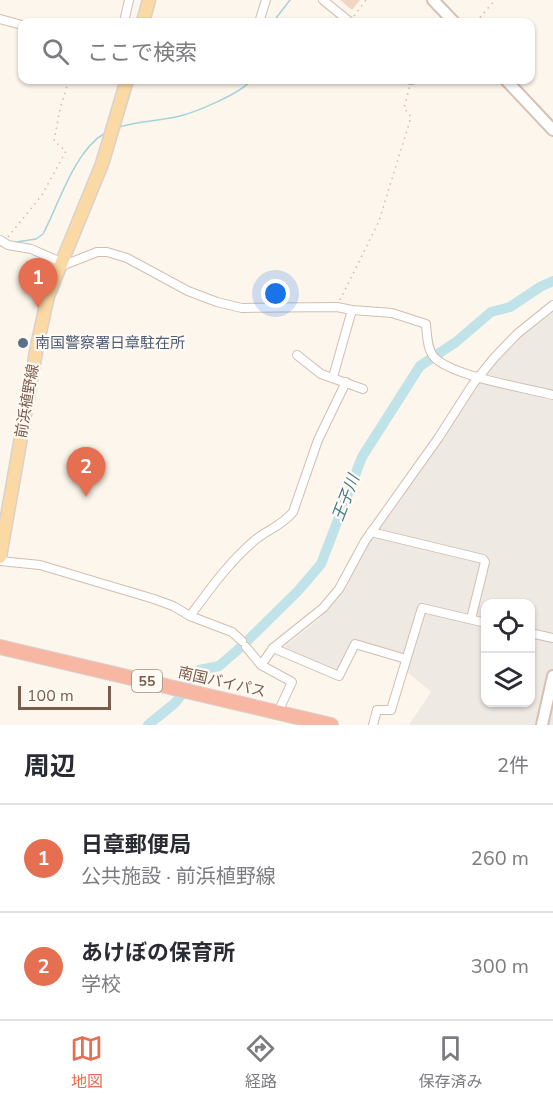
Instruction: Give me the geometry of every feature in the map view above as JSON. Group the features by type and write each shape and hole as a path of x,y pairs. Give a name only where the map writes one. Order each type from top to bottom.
{"highway":[{"name":"南国バイパス","path":"0,646 86,671 205,699 294,725"},
{"name":"南国バイパス","path":"0,656 86,671"},
{"name":"南国バイパス","path":"205,699 278,712 331,725"}],"main road":[{"path":"144,18 149,0"},
{"path":"433,0 450,18"},
{"name":"前浜植野線","path":"0,559 37,346 48,296 102,164 126,84"},
{"path":"510,84 553,130"},
{"path":"542,725 553,676"}],"street":[{"path":"125,18 129,0"},
{"path":"260,18 266,0"},
{"path":"323,0 345,18"},
{"path":"0,19 18,24"},
{"path":"2,240 8,245 31,249 60,265 98,252 107,252 127,258 154,274 216,302 242,308 337,307 392,313 423,321 426,324 434,357 451,368 480,378 553,395"},
{"path":"261,665 273,648 323,608 339,588 371,532 439,437 473,384 518,334 553,304"},
{"path":"333,377 352,310"},
{"path":"297,355 318,372 363,389"},
{"path":"190,616 217,578 256,538 289,518 318,440 346,382"},
{"path":"371,532 483,559 485,562 471,619"},
{"path":"0,559 40,565 164,602 190,616 232,632 261,665 292,682 278,712"},
{"path":"373,725 377,710 391,710 422,608 481,622"},
{"path":"535,634 553,638"},
{"path":"273,648 339,676 355,644 406,659"}],"path":[{"path":"353,18 366,0"},
{"path":"479,18 495,0"},
{"path":"2,240 23,220 42,195 66,151 54,141 68,84"},
{"path":"337,307 378,221 411,117 404,108 410,84"}],"shaded area":[{"path":"553,310 553,725 409,725 431,692 405,670 410,656 354,640 337,673 283,648 319,619 346,587 368,542 486,374 515,342"}],"building":[{"path":"340,0 360,0 352,10"}],"waterway":[{"path":"276,18 290,0"},
{"path":"119,127 187,114 229,96 247,84"},
{"path":"16,242 36,239 43,234 76,165 84,152 105,133"},
{"name":"王子川","path":"148,725 175,703 190,684 192,674 199,670 219,666 298,591 321,564 362,457 420,366 456,342 491,312 510,307 553,281"}],"place":[{"name":"日章郵便局","path":"38,308"},
{"name":"南国警察署日章駐在所","path":"23,343"},
{"name":"あけぼの保育所","path":"86,497"}]}
